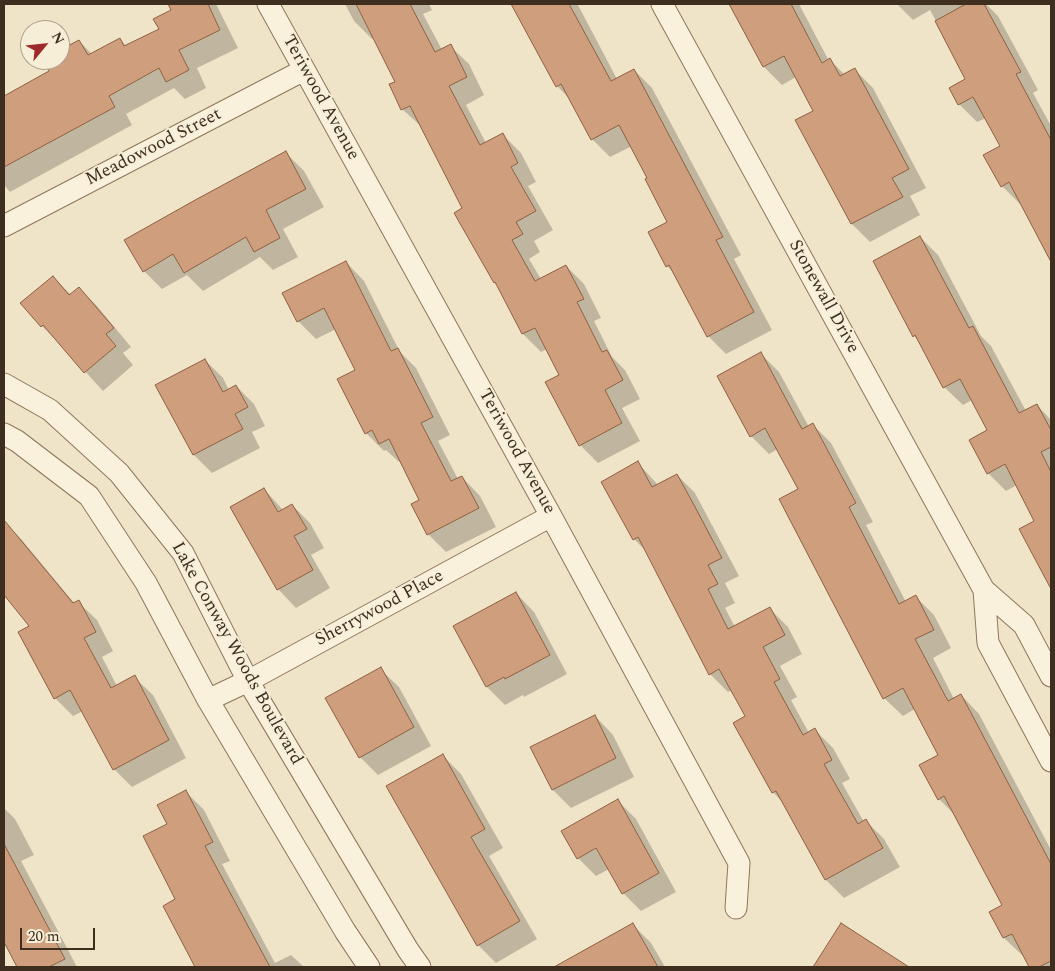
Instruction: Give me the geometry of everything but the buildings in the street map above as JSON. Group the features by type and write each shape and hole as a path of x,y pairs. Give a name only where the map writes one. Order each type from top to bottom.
{"street":[{"name":"Teriwood Avenue","path":"268,4 551,516 739,863 736,908"},
{"name":"Stonewall Drive","path":"662,4 984,590 1024,626 1051,676"},
{"name":"Meadowood Street","path":"4,226 304,70"},
{"name":"Lake Conway Woods Boulevard","path":"4,384 50,410 119,473 183,553 248,681 408,950 420,967"},
{"path":"4,434 17,441 89,496 146,583 208,700 345,931 369,967"},
{"name":"Sherrywood Place","path":"208,700 248,681 551,516"},
{"name":"Stonewall Drive","path":"984,590 988,643 1051,761"}]}
